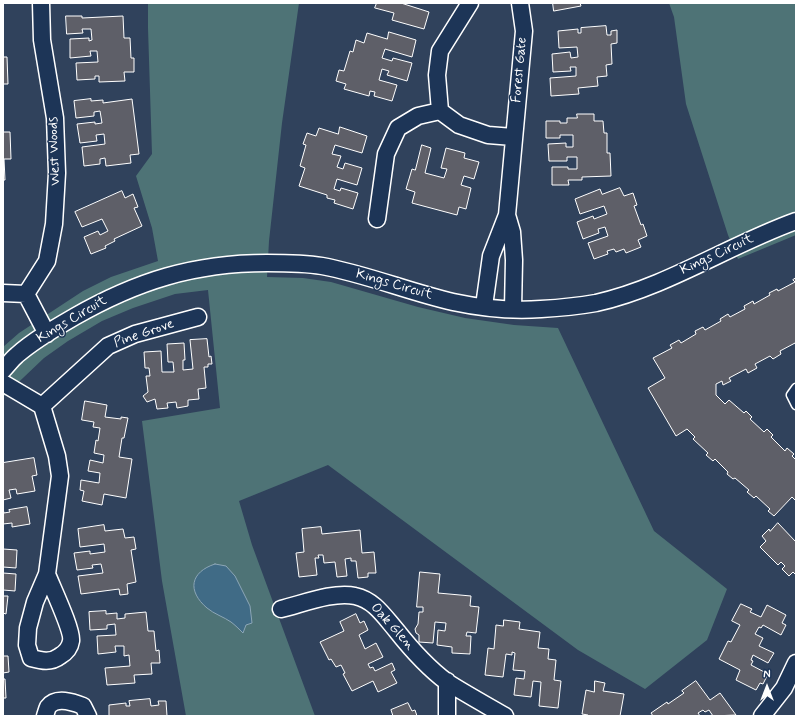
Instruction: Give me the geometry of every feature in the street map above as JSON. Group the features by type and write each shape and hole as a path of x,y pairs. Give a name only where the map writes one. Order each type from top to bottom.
{"street":[{"name":"West Woods","path":"26,294 46,261 54,224 57,173 55,118 42,40 41,3"},
{"path":"440,112 437,75 440,51 470,3"},
{"name":"Forest Gate","path":"484,306 491,256 507,214 524,31 520,3"},
{"path":"377,218 386,154 398,128 418,116 440,112 459,125 488,135 513,137"},
{"name":"Forest Gate","path":"507,214 512,232 514,260 513,309"},
{"name":"Kings Circuit","path":"3,370 18,354 46,334 90,308 150,281 196,268 244,263 322,266 454,302 513,309 541,309 596,303 651,285 744,243 769,230 796,221"},
{"path":"3,293 26,294 46,334"},
{"name":"Pine Grove","path":"42,406 108,346 135,334 198,317"},
{"path":"3,383 42,406 57,456 60,476 47,574 35,602 28,628 27,645 31,658 54,661 66,652 71,641 66,621 47,574"},
{"name":"Oak Glen","path":"281,610 310,601 343,595 354,595 371,602 409,646 427,664 447,681 505,716"},
{"path":"762,716 784,688 796,663"},
{"path":"447,681 447,716"},
{"path":"45,716 48,706 56,702 69,701 82,706 88,716"}],"lane":[{"path":"796,388 791,394 796,405"}],"green space":[{"path":"148,3 299,3 282,123 269,241 267,277 303,278 331,282 418,307 465,318 514,325 558,328 654,531 727,589 707,640 645,689 578,650 328,465 239,501 252,545 315,716 186,716 162,581 142,421 220,408 208,290 175,294 133,308 102,321 68,341 44,358 3,397 3,347 19,333 83,291 111,277 158,261 152,228 136,176 152,154"},
{"path":"669,3 796,3 796,235 738,259 728,235 686,104 674,17"}],"water":[{"path":"215,564 226,566 235,576 250,606 252,623 246,625 243,633 231,622 207,608 196,595 194,583 196,577 207,567"}],"building":[{"path":"377,3 401,3 429,12 424,29 392,20 394,13 375,8"},
{"path":"553,3 580,3 581,6 554,11"},
{"path":"66,16 82,16 82,18 123,16 124,38 130,38 131,58 134,58 134,72 124,72 125,81 99,82 99,76 95,76 95,79 77,80 76,63 98,62 97,51 90,51 91,56 70,58 70,39 89,38 89,41 92,40 91,29 82,29 83,33 67,34"},
{"path":"606,26 607,35 611,35 611,31 617,30 617,43 611,44 612,64 606,65 607,76 597,77 598,86 578,88 579,94 551,96 550,78 576,76 576,67 570,67 571,71 553,72 552,54 570,52 571,58 578,57 577,47 559,48 558,31 578,29 578,33 581,33 581,28"},
{"path":"389,32 416,40 412,57 385,49 382,58 392,61 393,58 412,63 407,81 387,75 389,71 382,69 379,80 397,85 392,101 374,96 375,92 370,91 369,96 344,89 346,84 336,81 339,70 344,71 350,51 353,52 356,40 364,43 367,33 387,39"},
{"path":"3,57 7,57 8,84 3,84"},
{"path":"91,99 91,101 103,100 103,103 132,99 139,154 130,155 131,163 106,166 105,158 100,159 100,164 84,166 82,147 105,144 104,134 96,135 97,141 80,143 77,124 95,122 95,124 102,123 100,111 94,112 94,116 76,118 74,101"},
{"path":"577,114 594,114 594,121 603,121 604,133 607,133 607,153 610,153 611,176 582,177 582,180 568,180 569,185 552,185 552,167 568,167 568,169 577,169 577,157 567,157 567,161 549,161 548,144 566,143 566,147 573,147 573,135 560,135 560,138 546,138 546,121 560,121 560,123 567,123 567,118 577,118"},
{"path":"340,127 367,136 362,153 335,145 332,154 341,156 337,167 343,169 345,163 362,168 357,185 337,179 334,189 340,191 341,188 358,193 353,209 334,203 335,200 327,198 327,195 299,186 305,168 300,166 306,145 303,144 307,133 316,136 319,128 338,134"},
{"path":"3,132 10,132 11,159 4,159 5,180 3,180"},
{"path":"422,145 431,148 425,173 444,178 447,169 441,168 446,148 465,153 464,158 479,162 474,179 464,176 461,185 471,188 466,209 459,207 457,215 412,203 415,192 406,189 412,169 415,170"},
{"path":"620,188 624,196 633,193 637,205 634,206 647,236 638,240 641,247 626,253 624,249 616,252 614,249 607,251 608,254 594,259 588,243 608,236 605,227 598,229 599,233 583,239 577,222 593,216 594,219 607,214 604,206 580,214 575,199 600,189 602,194"},
{"path":"122,191 125,198 133,194 138,207 134,208 142,226 114,239 115,241 105,246 106,248 91,254 84,237 98,231 100,235 108,231 102,219 82,227 75,212"},
{"path":"796,278 796,345 795,343 780,351 781,354 773,359 770,356 755,364 757,368 748,373 746,369 729,378 731,381 723,385 722,381 716,384 716,395 725,404 729,400 744,413 746,411 752,417 750,419 764,432 767,429 773,435 771,437 785,451 787,448 794,454 792,456 796,460 796,501 792,497 774,516 768,511 770,509 756,496 754,498 747,492 749,490 735,478 733,479 727,474 728,472 715,459 713,461 706,455 708,453 693,439 695,437 687,429 676,436 648,388 665,378 653,358 672,348 670,345 679,340 681,343 696,334 695,331 703,327 705,330 721,321 720,319 728,314 730,317 745,309 744,306 753,301 754,304 770,295 769,293 777,289 778,291 795,282 793,280"},
{"path":"207,339 209,357 211,356 212,364 208,364 208,367 204,367 206,388 198,389 199,399 188,400 188,406 177,408 176,402 167,403 168,408 157,409 155,399 147,402 143,396 148,392 146,376 150,376 149,368 145,368 144,352 161,351 162,372 174,372 173,362 168,362 167,344 184,343 185,360 183,360 183,370 193,369 190,340"},
{"path":"85,401 107,405 105,417 121,419 121,417 128,418 124,438 122,438 119,457 132,459 126,498 104,494 102,505 82,501 84,491 80,490 81,480 99,483 100,473 88,471 90,460 103,463 104,455 94,453 100,428 93,427 94,422 82,420"},
{"path":"34,458 37,475 32,476 35,491 17,494 16,489 9,490 11,498 3,500 3,463"},
{"path":"27,507 30,524 12,527 12,523 3,524 3,509 4,513 10,512 9,510"},
{"path":"778,523 795,541 796,539 796,575 793,572 789,576 782,569 785,566 781,562 778,565 760,547 766,541 762,536"},
{"path":"104,525 105,531 123,529 125,538 134,537 136,549 131,550 136,582 127,584 128,594 120,595 119,589 81,594 78,576 103,573 101,564 92,565 93,568 77,570 74,553 90,551 90,554 105,552 104,544 80,547 78,529"},
{"path":"321,527 322,534 360,530 362,553 374,552 376,573 368,573 368,577 358,578 356,561 351,561 351,558 345,559 347,576 337,577 335,562 324,563 323,555 318,555 319,558 315,558 317,575 299,577 296,553 304,552 302,529"},
{"path":"3,549 17,550 16,568 3,567"},
{"path":"420,572 440,574 438,593 471,596 470,606 479,607 476,633 467,632 466,636 471,636 470,654 452,653 452,647 437,645 438,630 445,631 446,623 435,622 433,643 419,642 419,635 416,633 415,629 418,624 419,612 423,612 423,607 417,607"},
{"path":"3,573 16,574 15,591 3,590"},
{"path":"3,596 8,596 6,614 3,613"},
{"path":"741,604 752,609 750,612 761,617 767,605 786,615 782,623 786,625 781,635 763,625 761,628 759,627 755,634 763,638 759,646 774,653 768,663 753,655 751,665 768,674 763,684 760,683 756,690 736,680 740,670 719,659 728,641 731,642 740,625 732,621"},
{"path":"106,611 106,614 117,613 117,619 125,618 125,614 146,612 148,631 154,631 156,651 159,650 160,663 151,663 152,674 134,675 135,683 107,685 105,668 130,666 129,655 124,656 124,646 115,646 116,652 98,654 97,636 116,635 115,624 107,625 107,629 90,630 89,612"},
{"path":"356,614 360,623 364,621 368,630 359,635 365,649 376,643 383,657 368,664 370,668 373,667 375,671 392,663 395,670 391,672 397,683 378,692 373,681 352,691 343,674 345,673 341,665 336,667 331,659 329,660 320,642 344,631 340,622"},
{"path":"504,620 520,622 519,629 540,632 538,648 549,649 548,659 556,660 554,680 561,681 558,708 539,706 541,682 533,681 531,697 514,695 516,678 524,679 525,671 513,670 515,653 512,652 512,655 506,654 503,677 485,675 488,648 494,649 496,625 503,626"},
{"path":"3,656 8,656 9,672 3,673"},
{"path":"3,679 5,679 6,698 3,698"},
{"path":"595,681 605,683 603,691 624,694 620,716 588,716 582,714 586,690 594,692"},
{"path":"696,681 710,700 720,693 736,715 713,716 709,710 705,712 703,710 698,713 700,716 653,716 651,713 684,693 682,691"},
{"path":"150,699 151,706 159,705 158,701 166,701 167,716 109,716 109,705 126,703 126,706 130,706 129,701"},
{"path":"408,703 412,711 415,710 417,716 393,716 391,710"}]}
